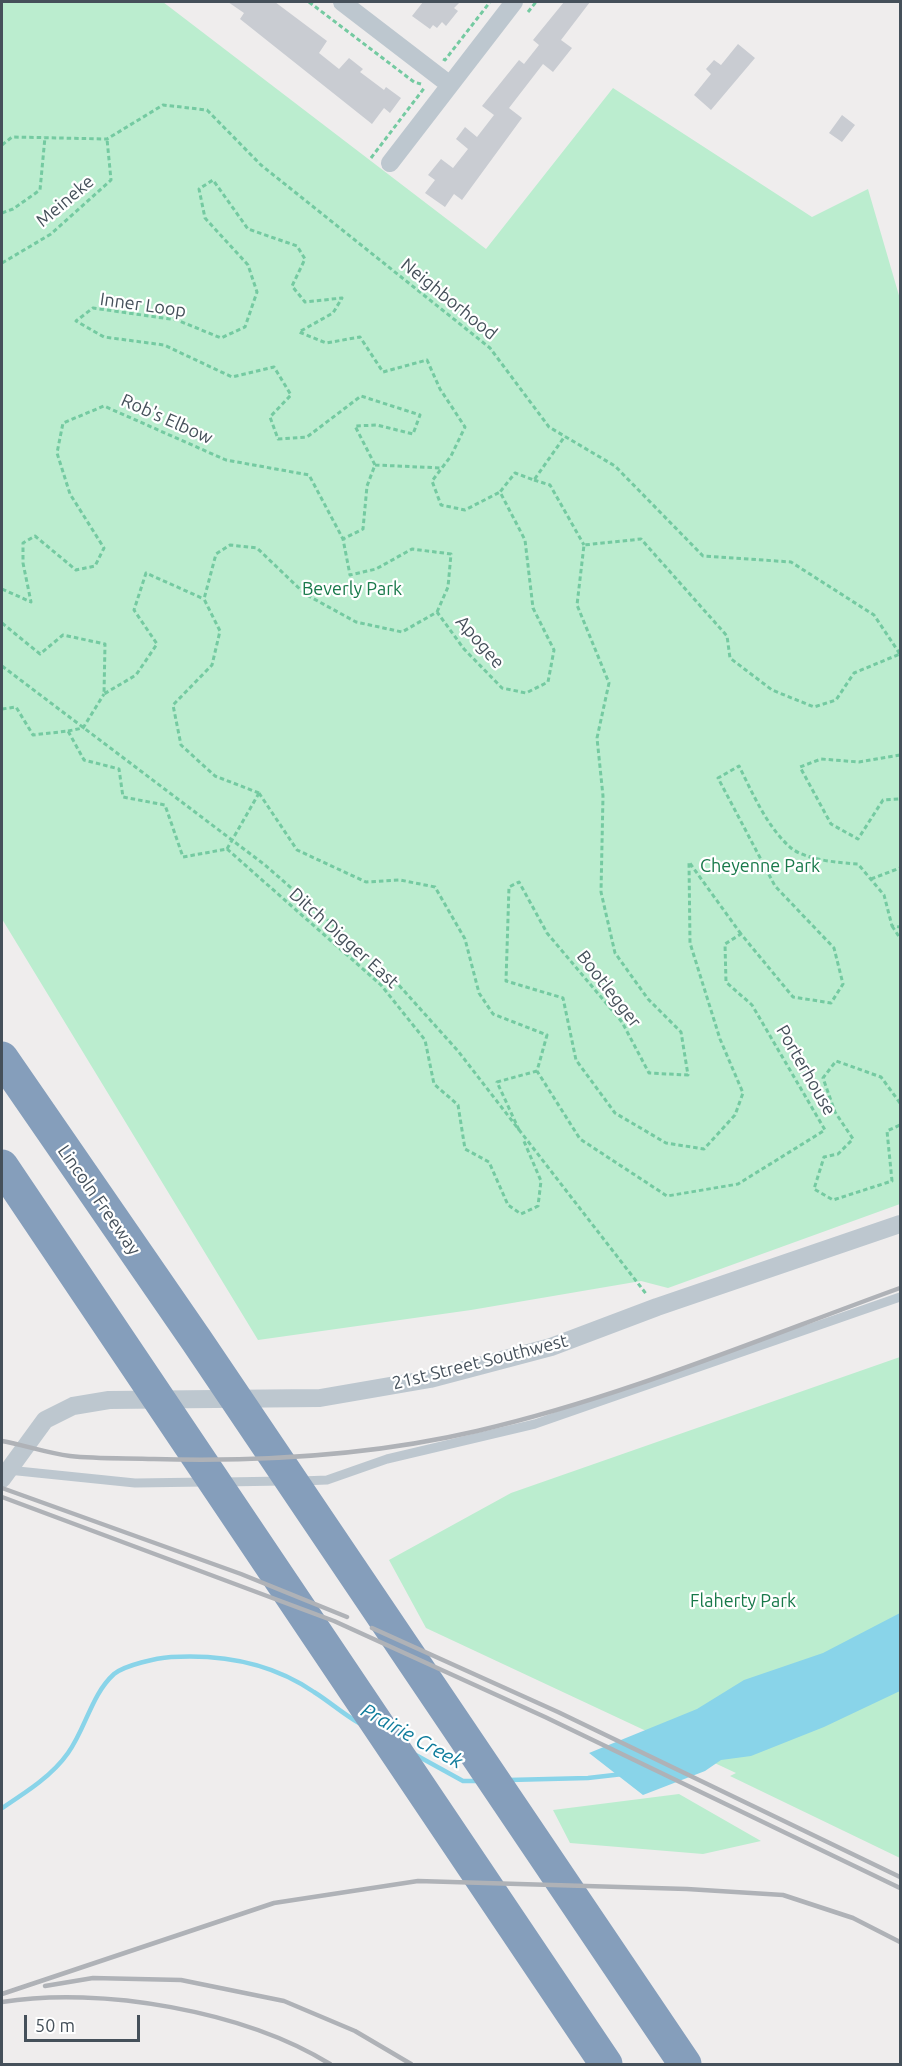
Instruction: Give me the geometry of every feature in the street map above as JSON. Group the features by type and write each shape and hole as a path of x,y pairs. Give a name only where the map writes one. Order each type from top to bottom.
{"highway":[{"name":"Lincoln Freeway","path":"2,1059 197,1341 685,2064"},
{"path":"2,1166 606,2064"}],"street":[{"path":"342,2 450,85"},
{"path":"390,163 514,2"},
{"name":"21st Street Southwest","path":"5,1474 45,1420 73,1406 109,1400 331,1396 430,1379 540,1350 657,1307 900,1224"}],"lane":[{"path":"5,1474 135,1483 327,1480 387,1458 535,1424 900,1298"}],"path":[{"path":"309,2 414,82 426,86 371,158"},
{"path":"445,60 490,2"},
{"name":"Neighborhood","path":"107,139 163,105 207,110 261,165 490,348 549,426 615,466 703,556 791,562 874,615 900,654"},
{"path":"2,145 12,136 107,139"},
{"path":"2,213 13,209 40,190 45,137"},
{"name":"Meineke","path":"2,263 51,234 111,180 107,139"},
{"name":"Inner Loop","path":"375,465 355,426 377,425 413,434 420,415 361,396 307,436 279,439 270,417 291,395 274,367 232,377 164,345 104,337 76,321 93,308 177,320 221,338 245,327 256,292 248,265 205,218 199,189 213,180 248,229 297,246 304,258 292,286 305,302 342,298 333,313 299,332 326,344 360,337 383,372 427,360 440,389 465,427 432,481 441,505 465,510 500,492"},
{"name":"Rob's Elbow","path":"2,589 31,602 23,562 23,543 34,536 76,570 95,566 104,548 70,494 57,453 63,423 104,406 226,460 309,475 343,539"},
{"path":"534,480 565,436"},
{"path":"437,612 447,587 451,554 412,549 376,569 350,575 343,539 363,529 367,486 375,465 442,468"},
{"path":"500,492 515,473 550,485 584,545 641,539 727,636 730,658 772,690 814,707 836,700 854,673 900,654"},
{"name":"Apogee","path":"204,599 216,554 230,545 257,548 305,594 356,622 402,632 437,612 464,649 502,688 526,693 548,682 554,650 533,608 525,540 500,492"},
{"name":"Bootlegger","path":"584,545 577,605 609,683 597,738 603,796 601,892 615,953 648,999 681,1032 688,1075 648,1073 622,1022 547,933 519,882 509,887 506,981 563,998 576,1059 615,1113 666,1143 704,1149 735,1115 743,1093 720,1040 690,943 689,862 741,934"},
{"path":"2,709 16,707 33,735 83,728 104,694 136,675 156,644 134,610 146,573 204,599 220,631 212,665 173,705 181,745 215,776 259,793 297,850 366,882 400,879 435,887 465,939 479,993 493,1014 548,1035 537,1071 497,1082 521,1134"},
{"path":"2,623 40,654 63,635 105,644 104,694"},
{"path":"2,666 265,866 388,974 458,1051 657,1307"},
{"path":"68,731 84,760 119,769 123,796 165,805 183,856 227,849 230,839 259,793"},
{"path":"900,755 859,762 821,759 800,766 831,824 858,839 883,800 900,799"},
{"name":"Porterhouse","path":"537,1071 580,1139 667,1196 738,1184 825,1130 752,1005 726,982 725,944 741,934 793,997 831,1003 843,984 834,948 775,886 718,778 739,766 759,808 792,849 833,863 858,864 884,895 892,926 900,938"},
{"name":"Ditch Digger East","path":"227,849 381,985 426,1040 434,1084 458,1105 465,1149 489,1162 508,1205 520,1214 538,1206 541,1181 521,1134"},
{"path":"871,879 900,868"},
{"path":"892,926 900,927"},
{"path":"900,1103 881,1077 836,1062 823,1078 835,1112 853,1139 838,1154 824,1157 814,1189 833,1200 892,1180 887,1131 900,1125"}],"green space":[{"name":"Beverly Park","path":"2,2 163,2 486,249 613,88 812,217 868,189 900,299 900,1204 668,1288 641,1281 471,1310 258,1340 2,919"},
{"name":"Flaherty Park","path":"900,1357 900,1858 730,1776 736,1773 426,1628 389,1560 511,1493"},
{"path":"679,1794 761,1841 703,1854 570,1843 553,1810"}],"water":[{"path":"900,1613 900,1691 824,1727 751,1756 721,1760 705,1771 643,1795 589,1753 697,1709 744,1680 823,1653"}],"building":[{"path":"228,2 275,2 327,41 319,53 339,69 349,58 363,69 360,72 384,90 386,87 401,98 390,113 384,108 372,124 240,19 244,13"},
{"path":"423,2 460,2 454,8 458,11 446,26 442,22 437,28 433,25 430,29 412,16"},
{"path":"564,2 590,2 561,40 572,48 553,72 543,64 509,108 522,118 462,200 454,194 445,207 425,193 435,180 428,175 441,159 453,168 468,149 456,139 465,127 477,137 494,115 482,106 519,60 524,64 539,45 533,40"},
{"path":"738,44 755,58 711,110 694,95 711,74 706,69 714,60 721,65"},
{"path":"842,115 855,125 842,142 829,133"}],"waterway":[{"name":"Prairie Creek","path":"2,1808 38,1783 62,1761 106,1682 119,1671 150,1660 190,1656 209,1657 263,1667 298,1682 359,1723"},
{"name":"Prairie Creek","path":"414,1754 463,1781 479,1781"},
{"name":"Prairie Creek","path":"509,1780 588,1778 623,1774"}],"railway":[{"path":"2,1441 70,1456 195,1460 316,1456 437,1440 584,1402 743,1347 900,1288"},
{"path":"2,1488 241,1574 347,1617"},
{"path":"2,1497 334,1621 545,1717 900,1888"},
{"path":"372,1628 558,1712 900,1877"},
{"path":"2,1994 274,1903 418,1881 687,1889 783,1895 853,1918 900,1942"},
{"path":"45,1986 93,1978 181,1980 284,2001 355,2031 411,2064"},
{"path":"2,2002 83,1997 171,2007 215,2017 256,2030 295,2045 330,2064"}],"park label":[{"name":"Cheyenne Park","path":"760,866"}]}
